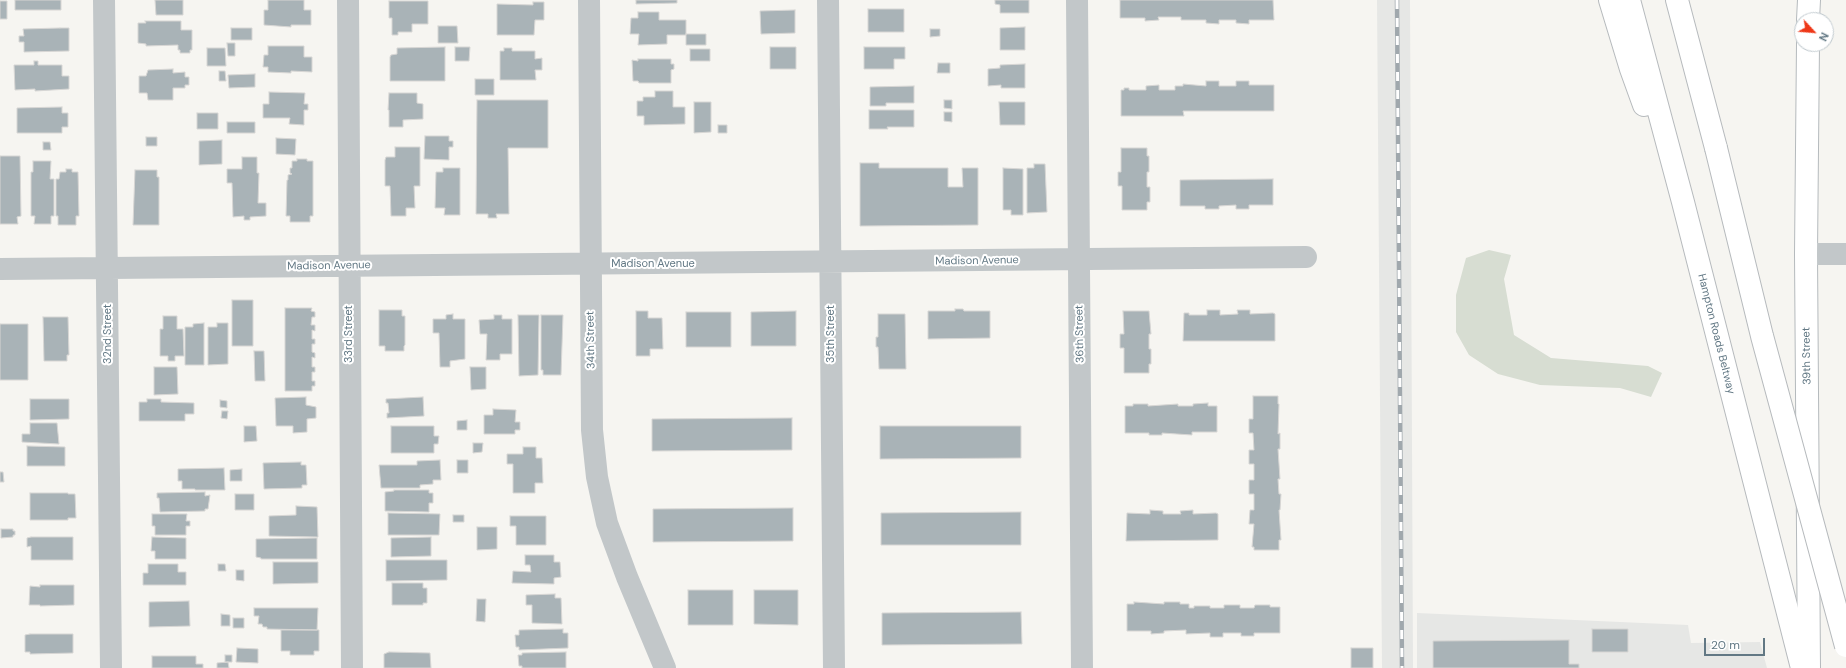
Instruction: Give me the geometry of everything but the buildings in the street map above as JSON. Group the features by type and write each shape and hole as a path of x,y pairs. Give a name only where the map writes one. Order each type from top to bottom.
{"main road":[{"path":"1610,0 1631,69 1663,146"},
{"path":"1629,0 1663,146"},
{"path":"1677,0 1690,42 1762,336 1846,646"},
{"path":"1683,0 1690,42"},
{"path":"1808,12 1809,0"},
{"name":"39th Street","path":"1808,52 1806,254 1809,668"},
{"name":"Hampton Roads Beltway","path":"1663,146 1683,202 1802,668"}],"street":[{"name":"32nd Street","path":"104,0 111,668"},
{"name":"33rd Street","path":"348,0 352,668"},
{"name":"34th Street","path":"589,0 592,430 597,477 607,523 627,577 665,668"},
{"name":"35th Street","path":"828,0 834,668"},
{"name":"36th Street","path":"1077,0 1082,668"},
{"path":"1806,254 1846,254"},
{"name":"Madison Avenue","path":"0,269 1306,257"}],"shaded area":[{"path":"1377,0 1410,0 1413,668 1382,668"},
{"path":"1489,250 1511,255 1504,279 1514,335 1551,358 1648,366 1662,373 1651,397 1620,388 1540,385 1498,374 1469,355 1456,332 1456,295 1466,258"},
{"path":"1417,613 1688,625 1691,643 1760,642 1767,668 1417,668"}],"railway":[{"path":"1397,0 1402,668"}]}
